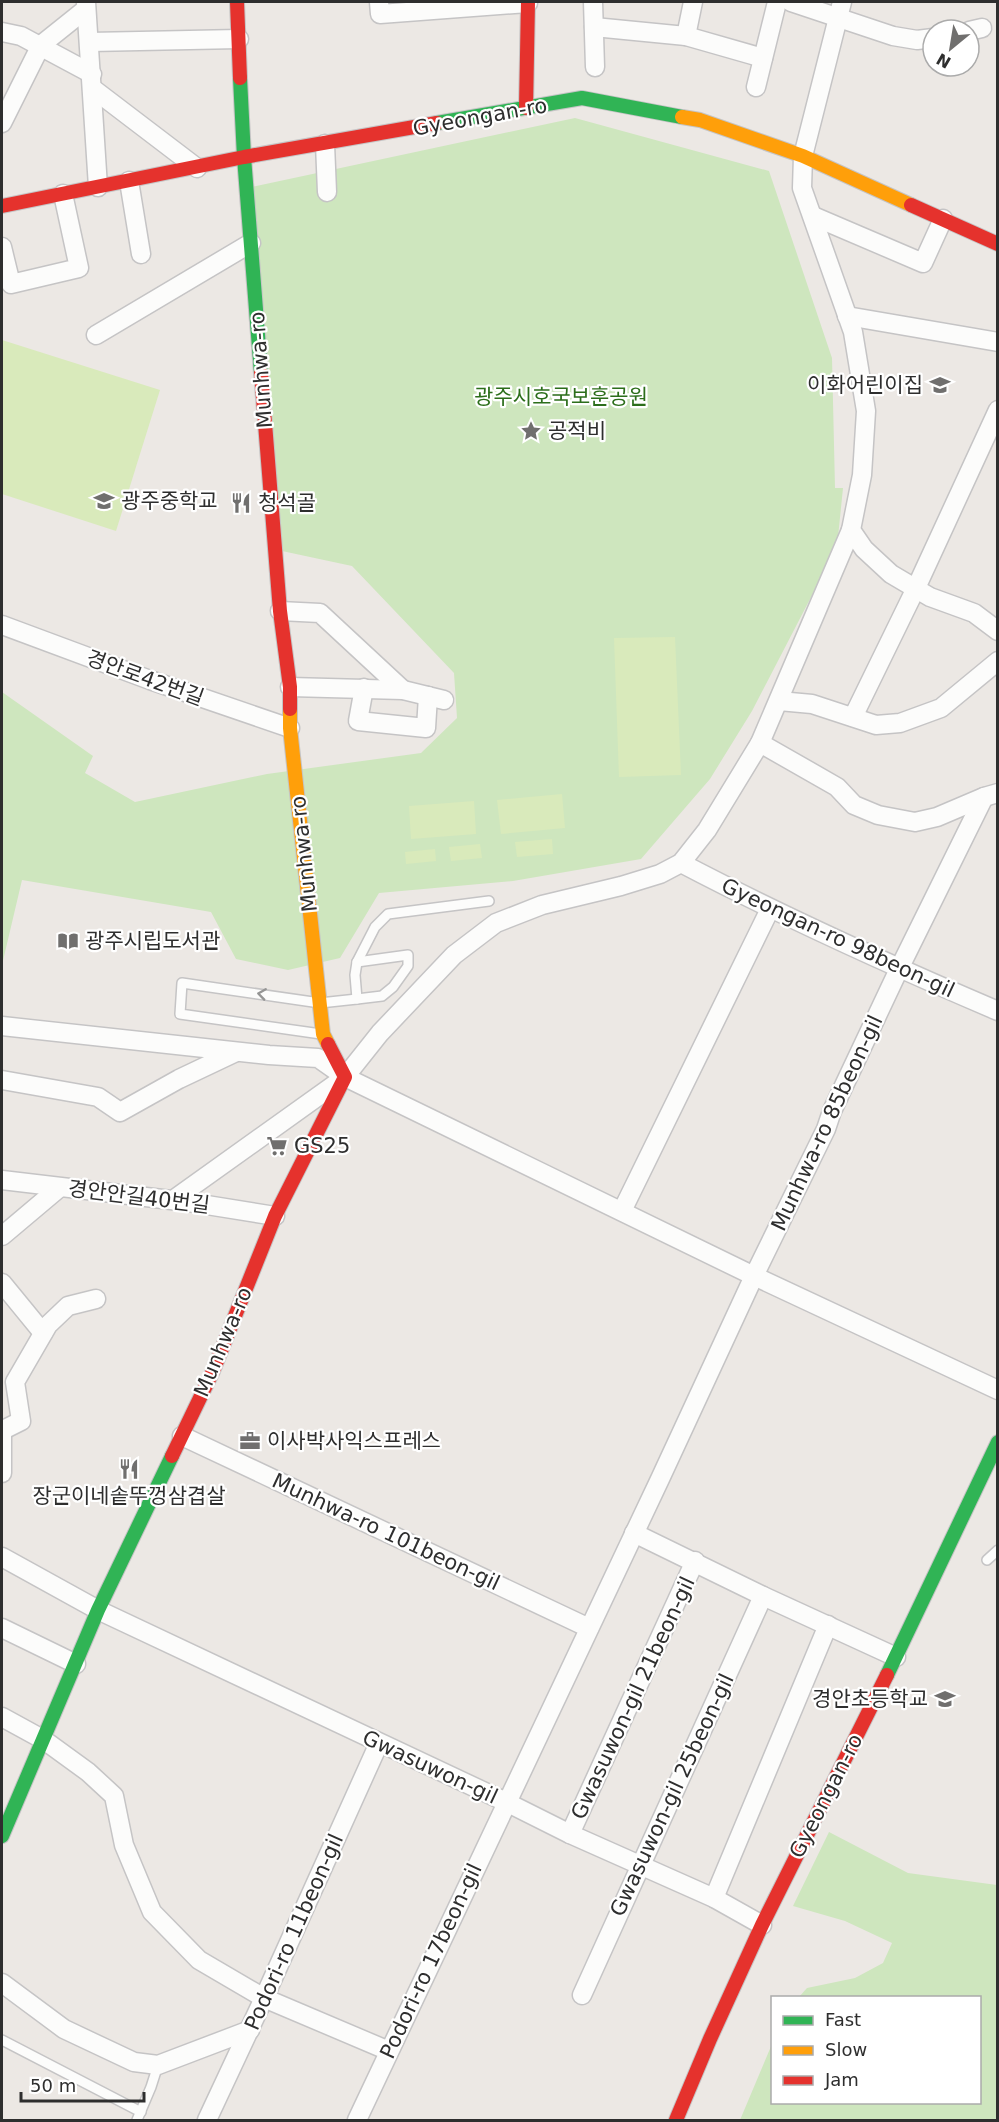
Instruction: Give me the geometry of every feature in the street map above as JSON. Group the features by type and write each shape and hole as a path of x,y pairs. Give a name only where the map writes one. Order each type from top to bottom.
{"street":[{"name":"Munhwa-ro","path":"2,1836 98,1610 213,1371 275,1216 345,1077 323,1034 300,802 290,728 290,687 280,610 244,157 237,2"},
{"path":"379,2 380,14 528,2 526,108"},
{"path":"593,2 595,67"},
{"path":"686,36 693,2"},
{"path":"756,87 777,2"},
{"path":"790,2 840,9 893,36 921,39"},
{"path":"86,5 98,187"},
{"path":"2,123 41,45 86,5"},
{"path":"172,1200 345,1077 380,1033 454,955 496,923 542,905 660,874 681,863 707,830 760,743 850,530 862,475 866,411 852,332 802,188 803,156 840,9"},
{"path":"594,27 686,36 763,58"},
{"path":"2,33 21,36 41,45 92,81 197,168"},
{"path":"90,42 239,39"},
{"name":"Gyeongan-ro","path":"2,206 244,157 582,98 700,120 803,156 998,244"},
{"path":"325,144 327,192"},
{"path":"129,181 141,254"},
{"path":"2,247 11,284 79,268 63,194"},
{"path":"813,216 923,263 943,219"},
{"path":"96,335 251,243"},
{"path":"847,316 998,342"},
{"path":"853,717 916,588 998,410"},
{"path":"850,530 864,549 891,574 930,597 974,613 998,631"},
{"path":"280,610 320,613 403,690"},
{"name":"경안로42번길","path":"2,625 150,680 290,728"},
{"path":"779,701 812,704 876,724 900,723 941,708 998,661"},
{"path":"290,687 364,688 403,690 436,698 426,728 358,721 364,688"},
{"path":"760,743 837,788 854,806 878,815 915,822 937,817 991,795"},
{"name":"Munhwa-ro 85beon-gil","path":"634,1533 754,1276 826,1129 832,1111 899,969 991,795"},
{"name":"Gyeongan-ro 98beon-gil","path":"681,863 770,909 899,969 998,1011"},
{"path":"622,1211 770,909"},
{"path":"2,1026 236,1052 318,1058 345,1077 754,1276 998,1390"},
{"path":"2,1080 98,1097 120,1112 179,1079 236,1052"},
{"name":"경안안길40번길","path":"2,1180 172,1200 275,1216"},
{"path":"2,1236 58,1188"},
{"path":"2,1283 43,1333"},
{"path":"2,1473 2,1430 21,1421 15,1382 48,1325 68,1306 96,1299"},
{"name":"Munhwa-ro 101beon-gil","path":"182,1436 589,1629"},
{"name":"Gyeongan-ro","path":"676,2121 710,2039 762,1925 896,1657 998,1442"},
{"path":"634,1533 896,1657"},
{"name":"Podori-ro 17beon-gil","path":"357,2121 634,1533"},
{"path":"2,1557 98,1610"},
{"name":"Gwasuwon-gil 21beon-gil","path":"570,1834 695,1562"},
{"name":"Gwasuwon-gil 25beon-gil","path":"582,1995 763,1596"},
{"name":"Gwasuwon-gil","path":"98,1610 570,1834 714,1898 762,1925"},
{"path":"714,1898 828,1625"},
{"path":"2,1628 76,1664"},
{"path":"2,1717 44,1740 88,1772 114,1796 124,1845 152,1912 199,1960 264,1998 389,2051"},
{"name":"Podori-ro 11beon-gil","path":"207,2121 379,1743"},
{"path":"2,1983 64,2029 134,2062 158,2065 250,2030"}],"lane":[{"path":"357,999 355,975 357,962 375,927 388,914 489,901"},
{"path":"323,1034 180,1014 182,983 320,1003 382,996 393,987 408,966 408,955 357,962"},
{"path":"987,1560 998,1550"},
{"path":"2,2040 139,2116 158,2065"}],"green space":[{"name":"광주시호국보훈공원","path":"575,118 769,171 832,358 835,488 843,488 837,547 752,711 710,779 641,859 513,881 379,893 340,958 288,970 236,959 211,912 22,880 2,965 2,692 93,756 85,773 135,802 267,774 421,753 457,718 454,673 352,566 282,551 247,188"},
{"path":"2,340 160,390 116,531 2,494"},
{"path":"675,637 681,775 619,777 614,638"},
{"path":"562,794 565,828 501,834 497,800"},
{"path":"474,801 476,834 411,839 409,806"},
{"path":"552,839 553,854 517,857 515,842"},
{"path":"480,844 482,858 451,861 449,847"},
{"path":"435,849 436,861 406,864 405,852"},
{"path":"829,1832 908,1873 997,1885 997,2120 740,2120 771,2046 771,2104 981,2104 981,1996 800,1996 807,1988 855,1978 883,1963 892,1943 845,1921 793,1906"}],"traffic: fast":[{"path":"240,78 261,373"},
{"path":"437,123 582,98 682,117"},
{"path":"887,1675 998,1442"},
{"path":"2,1836 98,1610 172,1456"}],"traffic: slow":[{"path":"682,117 700,120 803,156 911,205"},
{"path":"290,709 290,728 323,1034 328,1044"}],"traffic: jam":[{"path":"237,2 240,78"},
{"path":"526,108 528,2"},
{"path":"2,206 244,157 437,123"},
{"path":"911,205 998,244"},
{"path":"261,373 280,611 290,687 290,709"},
{"path":"172,1456 213,1371 275,1216 345,1077 328,1044"},
{"path":"676,2120 762,1925 887,1675"}],"place":[{"name":"이화어린이집","path":"940,385"},
{"name":"공적비","path":"531,431"},
{"name":"광주중학교","path":"104,501"},
{"name":"청석골","path":"241,503"},
{"name":"광주시립도서관","path":"68,941"},
{"name":"GS25","path":"277,1146"},
{"name":"이사박사익스프레스","path":"250,1441"},
{"name":"장군이네솥뚜껑삼겹살","path":"129,1469"},
{"name":"경안초등학교","path":"945,1699"}]}
